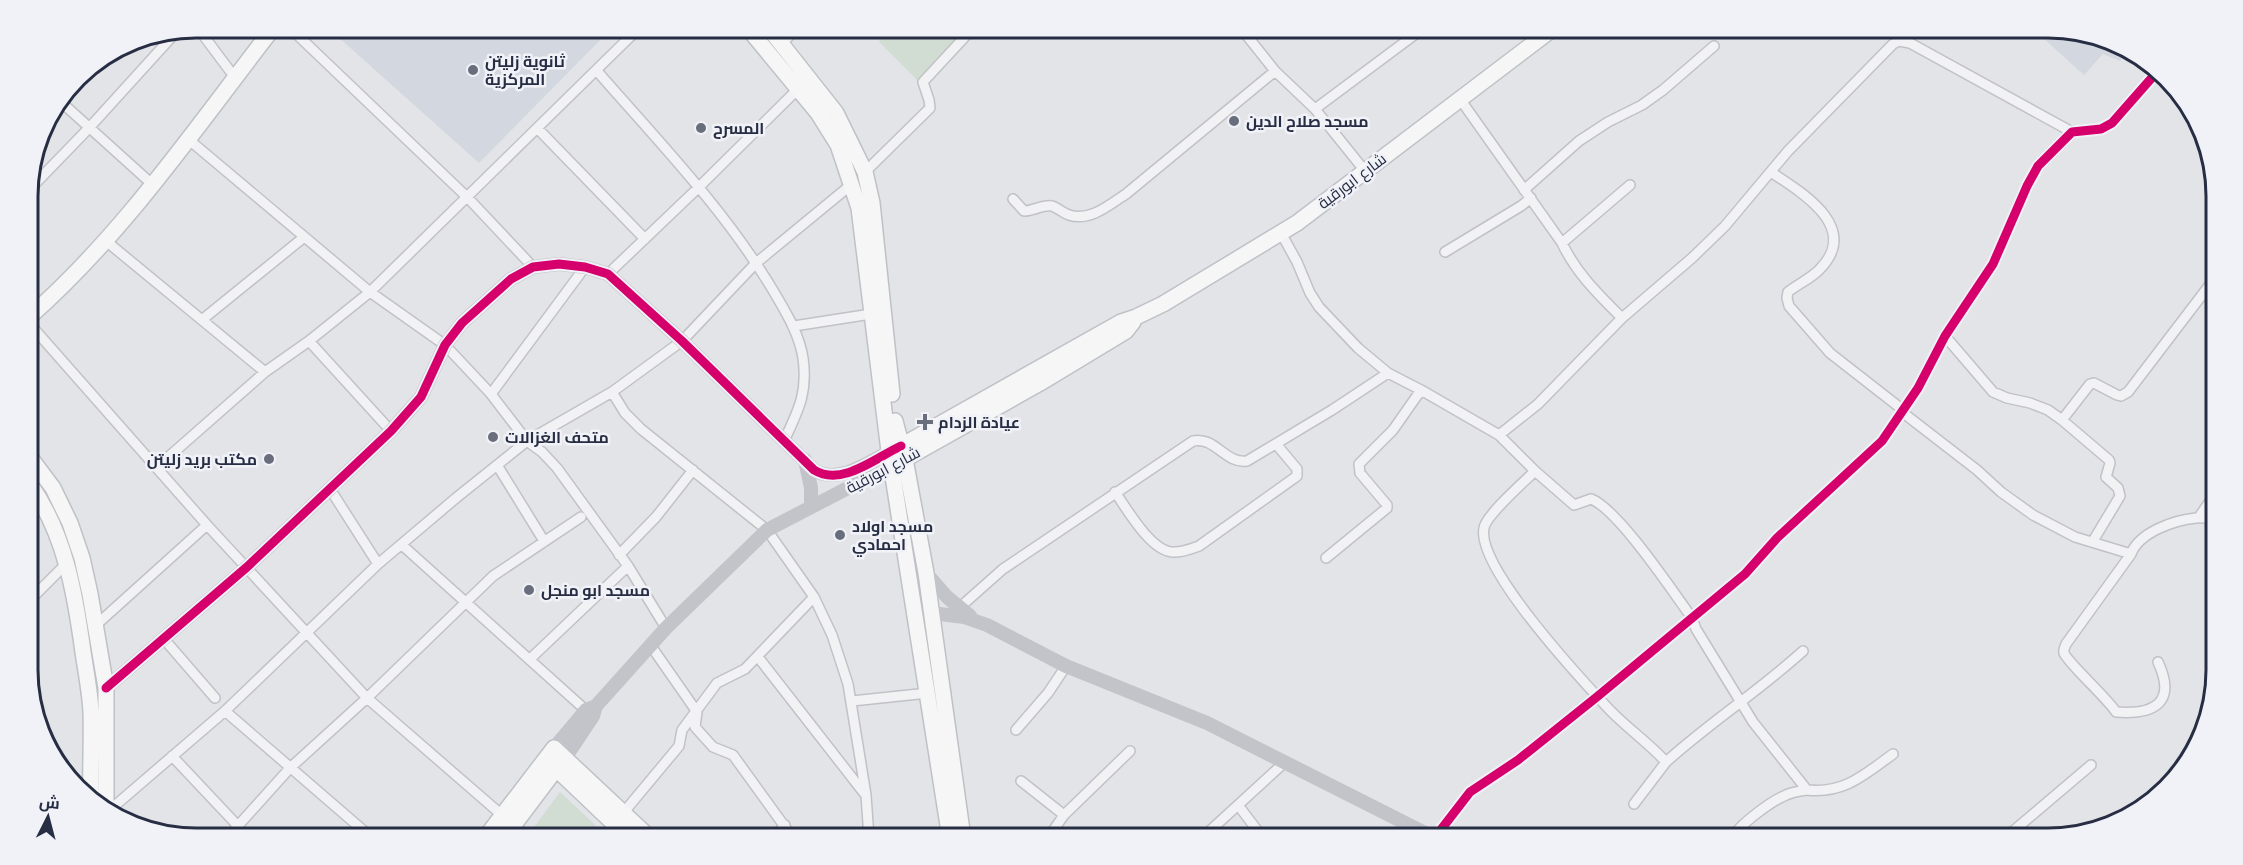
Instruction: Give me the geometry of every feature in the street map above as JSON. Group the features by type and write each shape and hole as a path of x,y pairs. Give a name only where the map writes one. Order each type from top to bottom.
{"main road":[{"path":"38,311 65,286 106,241 256,37"},
{"path":"38,299 92,245 188,139 266,37"},
{"path":"755,37 818,113 833,137 859,208 871,314 897,455 926,573 962,828"},
{"path":"777,37 836,113 865,172 872,203 915,614 948,828"},
{"name":"شارع ابورقية","path":"897,455 1040,383 1126,331 1136,317 1297,223 1542,37"},
{"path":"38,468 53,488 70,523 82,558 106,688 106,799"},
{"path":"38,495 56,530 67,563 81,634 91,711 91,788"},
{"path":"915,614 932,613"},
{"path":"493,828 555,758"},
{"path":"555,758 624,812 640,828"},
{"path":"510,828 555,758"},
{"path":"555,758 620,828"}],"street":[{"path":"204,37 230,71"},
{"path":"299,37 468,198 533,267"},
{"path":"157,467 265,372 309,341 370,292 630,37"},
{"path":"783,44 790,37"},
{"path":"865,172 930,108 923,82 965,37"},
{"path":"1248,37 1275,71 1316,109 1365,171"},
{"path":"1316,109 1412,37"},
{"path":"38,180 169,40"},
{"path":"1499,435 1538,404 1622,318 1692,258 1725,226 1788,151 1893,44 1899,41 1910,43 2072,132 2101,129 2112,123 2152,77"},
{"path":"1524,190 1578,141 1608,122 1642,105 1714,46"},
{"path":"597,71 698,188 756,263 794,326 803,359 803,398 784,441"},
{"path":"1013,199 1024,211 1053,206 1067,214 1079,216 1099,211 1126,194 1275,71"},
{"path":"106,688 247,567 392,431 421,397 445,345 462,323 486,299 511,279 533,267 559,264 585,267 608,274 798,88"},
{"path":"1460,99 1562,243 1583,278 1622,318"},
{"path":"65,106 149,181"},
{"path":"538,129 645,239"},
{"path":"1439,827 1470,792 1518,760 1745,574 1777,538 1882,441 1918,388 1945,336 1993,264 2038,166 2072,132"},
{"path":"188,139 370,292 445,345 491,394 527,441 542,452 557,468 628,566 666,628"},
{"path":"1771,172 1812,202 1831,225 1834,237 1830,256 1818,271 1788,292 1787,298 1790,306 1830,353 1977,470 2001,492 2033,515 2074,537 2131,554"},
{"path":"115,805 225,711 378,564 456,498 527,441 612,392 682,341 756,263 852,184"},
{"path":"1562,243 1630,186"},
{"path":"1445,252 1531,198"},
{"path":"1281,233 1310,293 1319,307 1351,342 1388,373 1499,435 1574,505 1591,499 1601,504 1651,561 1692,618 1696,629 1753,722 1807,790"},
{"path":"203,319 303,238"},
{"path":"106,241 265,372"},
{"path":"491,394 585,267"},
{"name":"شارع ابورقية","path":"608,274 682,341 784,441 822,474 840,475 897,455"},
{"path":"2062,420 2090,384 2094,383 2121,396 2128,392 2206,290"},
{"path":"794,326 871,314"},
{"path":"38,331 207,525 368,698 503,816"},
{"path":"1945,336 1993,392 2040,406 2062,420 2109,460 2106,477 2119,491 2119,501 2093,541"},
{"path":"309,341 392,431"},
{"path":"959,608 1003,569 1192,441 1205,440 1241,462 1252,459 1388,373"},
{"path":"1326,558 1387,508 1387,505 1360,473 1359,464 1393,430 1421,390"},
{"path":"612,392 640,429 766,530 814,597 832,635 852,701 866,795 868,828"},
{"path":"1115,492 1156,546 1172,552 1184,551 1199,546 1297,476 1297,469 1276,444"},
{"name":"شارع ابورقية","path":"555,758 592,711 666,628 766,530 811,505 841,493 897,455"},
{"path":"805,460 811,488 811,505"},
{"path":"497,465 544,541"},
{"path":"620,555 656,517 693,470"},
{"path":"1535,471 1490,516 1484,526 1483,534 1490,554 1510,591 1550,644 1605,705 1666,762"},
{"path":"330,489 378,564"},
{"path":"2199,517 2206,508"},
{"path":"172,756 238,826 290,768 368,698 493,576 581,517"},
{"path":"2158,662 2164,675 2166,690 2158,704 2147,712 2132,714 2116,712 2064,654 2066,644 2134,547 2165,526 2199,517 2206,518"},
{"path":"95,626 207,525"},
{"path":"402,545 592,711"},
{"path":"38,592 67,563"},
{"path":"530,658 628,566"},
{"path":"926,573 959,608 976,621 1066,666 1207,723 1414,827"},
{"path":"624,812 679,746 682,730 717,683 745,669 814,597"},
{"path":"932,613 976,621"},
{"path":"164,639 215,698"},
{"path":"651,646 697,712 695,727 713,747 733,755 787,828"},
{"path":"1634,804 1666,762 1803,651"},
{"path":"758,657 866,795"},
{"path":"1016,730 1048,693 1066,666"},
{"path":"852,701 928,693"},
{"path":"225,711 360,828"},
{"path":"1055,828 1064,815 1130,751"},
{"path":"1741,827 1775,800 1785,795 1807,790 1819,791 1844,787 1893,754"},
{"path":"1214,827 1285,762"},
{"path":"2018,827 2091,765"},
{"path":"1021,781 1064,815"},
{"path":"1238,805 1255,827"}],"shaded area":[{"name":"ثانوية زليتن المركزية","path":"338,37 603,37 479,163"},
{"path":"878,37 964,37 921,84 880,43"},
{"path":"2042,37 2078,41 2098,46 2123,57 2120,61 2103,54 2084,75"},
{"path":"560,792 598,828 534,828"}],"cycle path":[{"path":"1443,827 1470,792 1518,760 1745,574 1777,538 1882,441 1918,388 1945,336 1993,264 2038,166 2072,132 2101,129 2112,123 2152,77"},
{"path":"106,688 247,567 391,431 421,397 445,345 462,323 511,279 533,267 559,264 585,267 608,274 682,341 814,470 825,474 847,473 901,446"}],"place":[{"name":"ثانوية زليتن المركزية","path":"473,70"},
{"name":"مسجد صلاح الدين","path":"1234,121"},
{"name":"المسرح","path":"701,128"},
{"name":"عيادة الزدام","path":"925,422"},
{"name":"متحف الغزالات","path":"493,437"},
{"name":"مكتب بريد زليتن","path":"269,459"},
{"name":"مسجد اولاد احمادي","path":"840,535"},
{"name":"مسجد ابو منجل","path":"529,590"}]}
